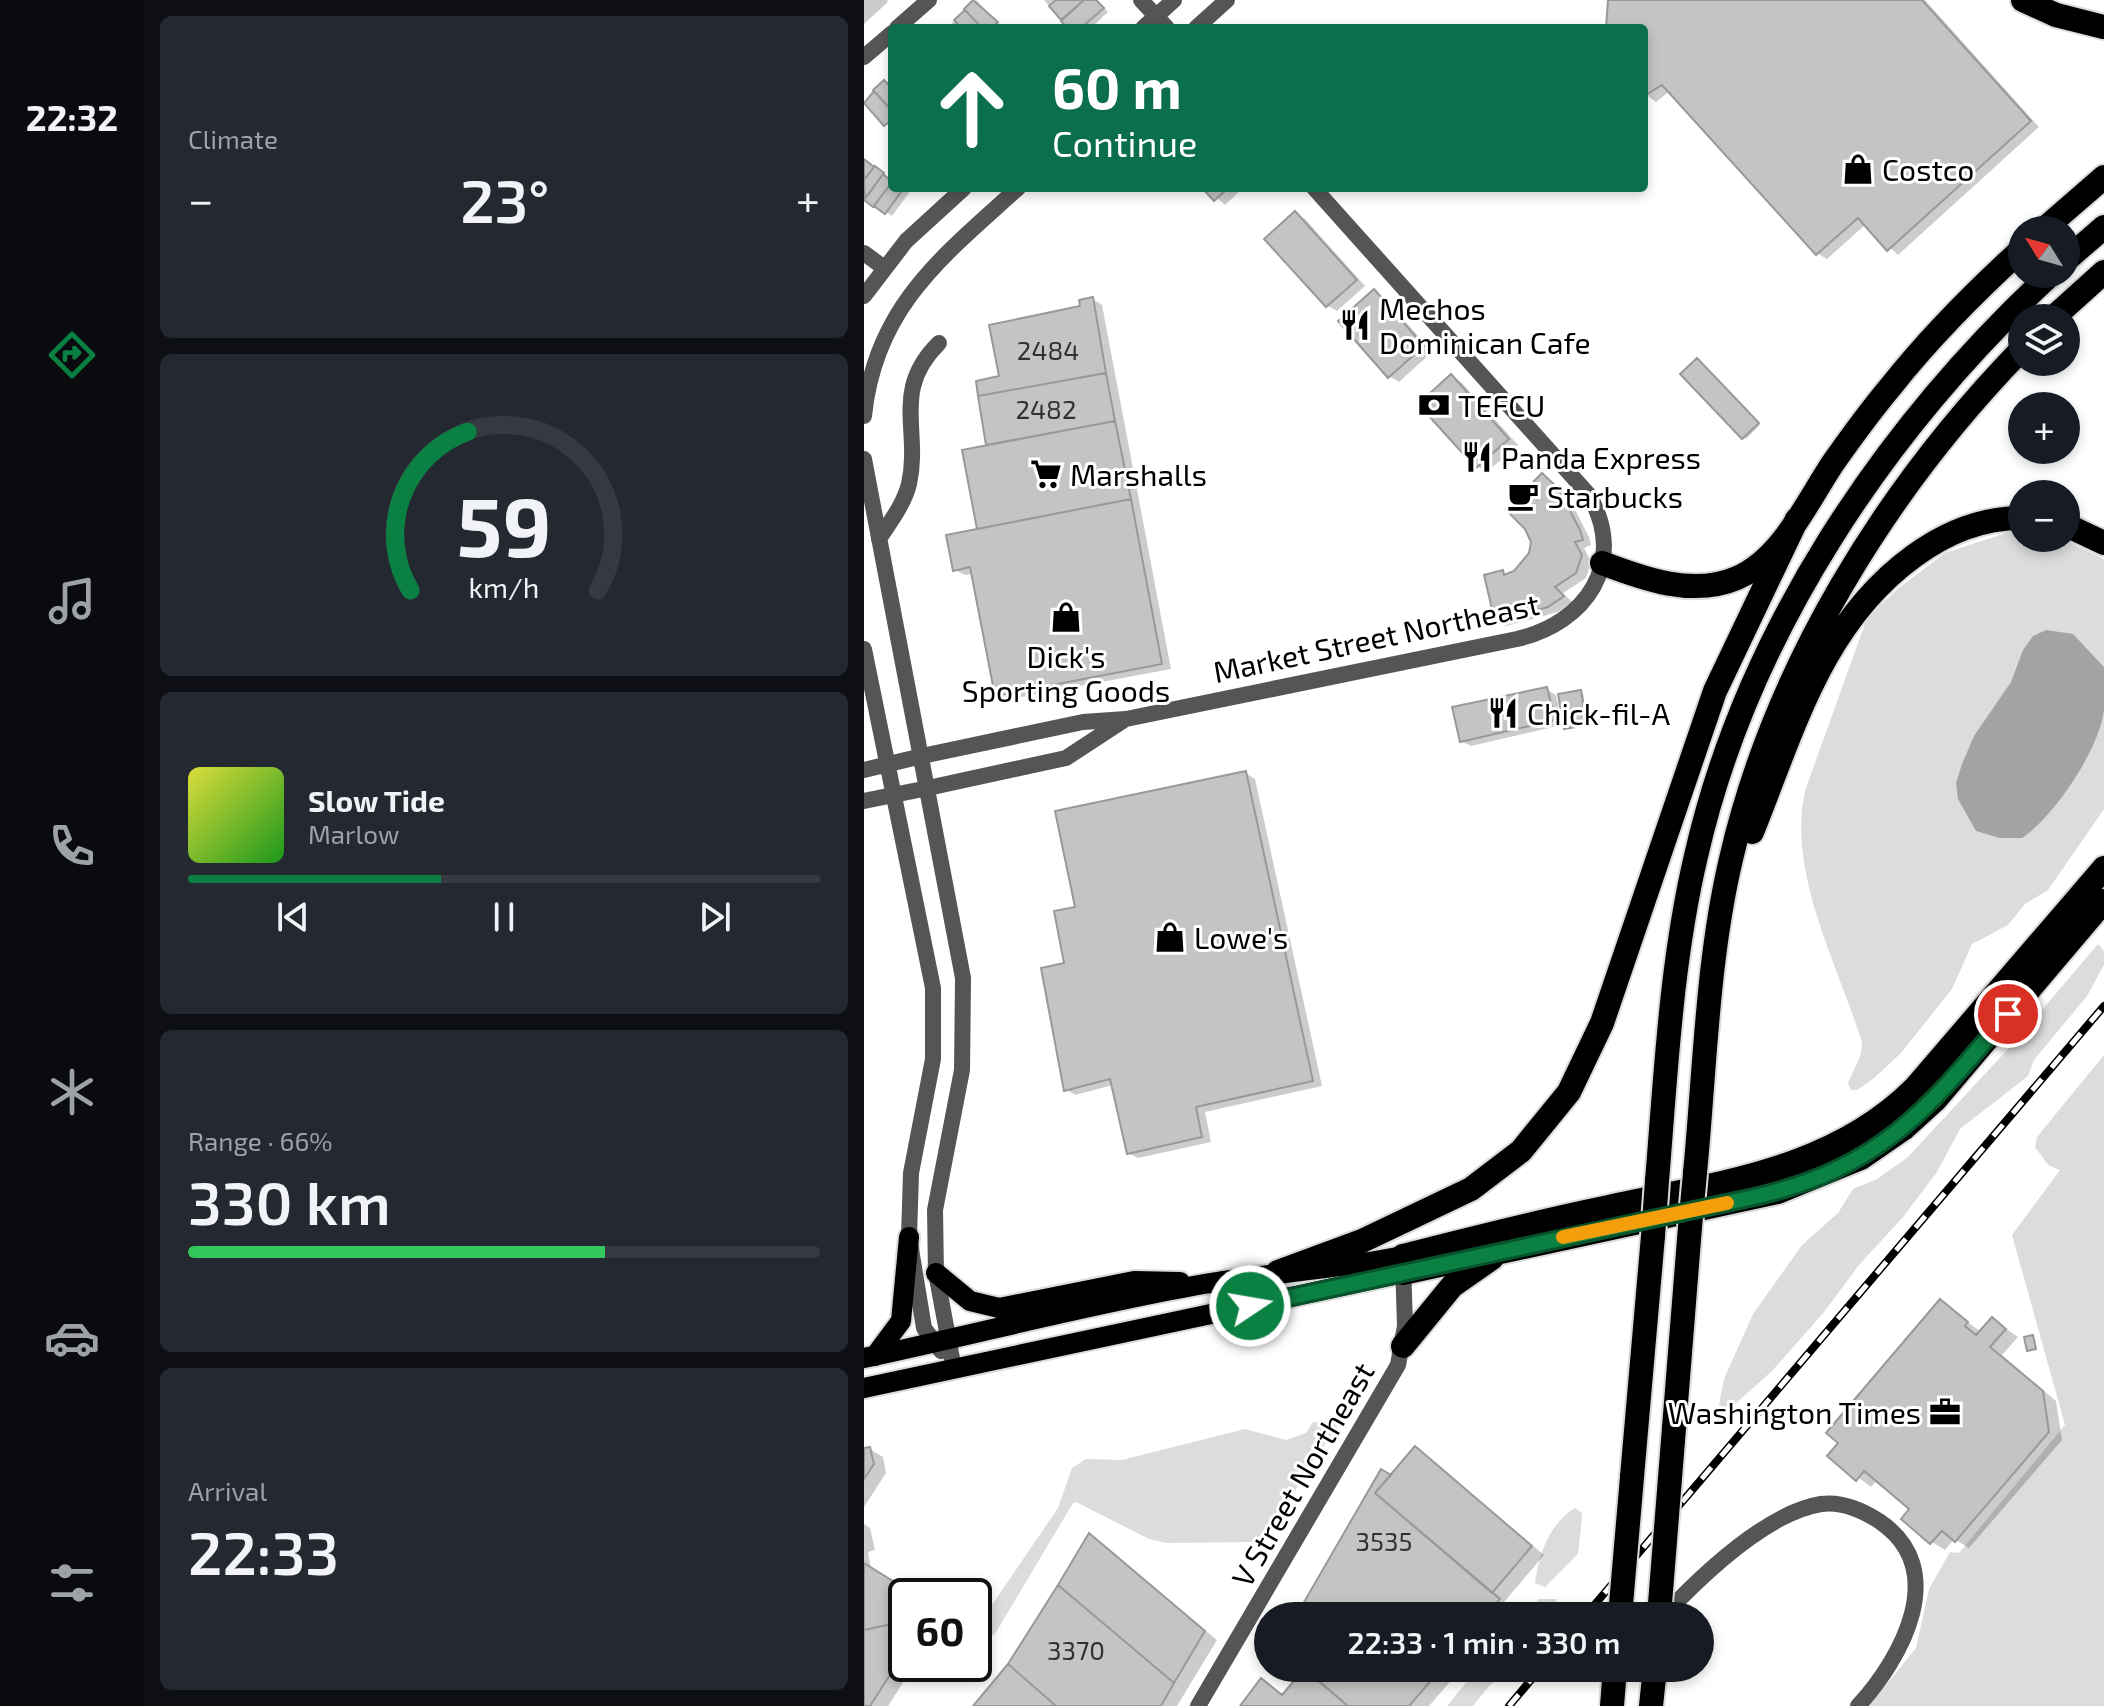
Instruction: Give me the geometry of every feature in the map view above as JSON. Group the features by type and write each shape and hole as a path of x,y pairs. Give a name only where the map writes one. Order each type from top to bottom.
{"highway":[{"path":"2023,0 2056,15 2104,27"},
{"path":"2059,216 2104,177"},
{"path":"2080,248 2104,227"},
{"path":"1602,563 1681,586 1714,585 1738,578 1758,566 1797,519 1850,439 1894,382 1958,310 2008,262"},
{"path":"2069,304 2104,272"},
{"path":"1621,1602 1676,968 1695,859 1710,800 1754,686 1804,586 1875,472 1972,352 2037,288"},
{"path":"1662,1602 1695,1173 1723,900 1739,826 1762,756 1792,684 1830,607 1873,536 1925,461 2008,365"},
{"path":"1403,1264 1415,1236 1534,1138 1569,1092 1587,1058 1705,715 1737,639 1797,519"},
{"path":"1723,900 1798,714 1822,661 1845,624 1873,591 1929,546 1986,521 2008,519"},
{"path":"2080,532 2104,543"},
{"path":"1403,1264 1784,1168 1847,1141 1885,1117 1915,1088 2104,868"},
{"path":"1403,1264 1503,1251 1778,1192 1819,1178 1861,1158 1903,1129 1936,1099 2104,901"},
{"path":"1278,1272 1362,1241 1471,1189"},
{"path":"1403,1346 1452,1286 1503,1251"},
{"path":"1612,1706 1616,1682"},
{"path":"1651,1706 1654,1682"}],"main road":[{"path":"870,1357 901,1321 909,1237"},
{"path":"870,1357 1200,1285 1278,1272 1403,1264"},
{"path":"864,1388 1403,1264"},
{"path":"936,1273 970,1301 999,1308 1134,1281 1200,1285"}],"street":[{"path":"902,24 929,0"},
{"path":"1141,0 1162,22 1174,0"},
{"path":"1200,24 1227,0"},
{"path":"864,57 888,36"},
{"path":"864,296 883,267 960,192"},
{"path":"864,416 869,384 881,346 908,295 933,265 1014,192"},
{"name":"Market Street Northeast","path":"864,770 1083,722 1126,719 1538,634 1563,622 1578,609 1593,587 1602,563 1602,524 1583,487 1318,192"},
{"path":"864,253 883,267"},
{"path":"879,539 909,484 909,408 913,382 923,361 939,343"},
{"path":"864,459 960,956 965,1001 959,1090 935,1210 942,1341 954,1369"},
{"path":"864,649 927,946 935,1005 931,1073 909,1191 909,1237 924,1328 942,1341"},
{"name":"Market Street Northeast","path":"864,801 1066,758 1126,719"},
{"name":"V Street Northeast","path":"1198,1706 1381,1397 1403,1346 1403,1264"},
{"path":"1677,1602 1727,1557 1791,1515 1829,1503 1865,1513 1889,1528 1905,1548 1911,1562 1915,1589 1903,1645 1887,1673 1858,1706"},
{"path":"1599,1706 1611,1682"}],"shaded area":[{"path":"2008,532 2008,552 2080,552 2080,548 2104,559 2104,809 2048,890 2025,904 2008,925 1972,944 1952,989 1901,1053 1873,1079 1857,1090 1851,1090 1848,1083 1861,1054 1862,1042 1808,883 1801,819 1806,788 1867,618 1900,587 1945,553"},
{"path":"2046,630 2073,634 2104,667 2101,726 2085,762 2048,814 2022,838 2000,838 1976,831 1958,799 1956,783 1974,736 2011,682 2023,650 2033,636"},
{"path":"2098,944 2104,951 2104,965 2087,996 2034,1060 2028,1076 1960,1129 1937,1172 1824,1312 1772,1371 1735,1404 1723,1409 1719,1405 1724,1379 1753,1314 1802,1245 1838,1213 1853,1189 1877,1179 1908,1157 2020,1036"},
{"path":"2104,1055 2104,1706 1869,1706 1916,1648 1929,1589 1950,1552 1959,1553 2065,1425 2012,1235 2060,1170 2048,1165 2035,1147 2037,1137"},
{"path":"1337,1413 1342,1417 1301,1478 1288,1509 1273,1528 1252,1542 1167,1543 1149,1539 1073,1503 992,1635 992,1605 1058,1508 1072,1468 1086,1459 1122,1460 1245,1429 1286,1440 1306,1433 1313,1422 1329,1422"},
{"path":"1575,1508 1582,1513 1578,1554 1545,1587 1535,1583 1539,1561 1552,1531"},
{"path":"1539,1599 1557,1599 1556,1602 1536,1602"},
{"path":"1467,1682 1494,1682 1473,1706 1447,1706"}],"building":[{"path":"973,0 998,22 978,24 964,9"},
{"path":"1056,0 1084,0 1061,20 1049,6"},
{"path":"1084,0 1096,0 1104,8 1086,24 1064,24 1061,21"},
{"name":"Costco","path":"1608,0 1922,0 2031,121 1887,251 1858,218 1816,255 1662,85 1648,94 1648,24 1606,24"},
{"path":"965,10 978,24 958,24 954,20"},
{"path":"884,80 888,84 888,107 873,90"},
{"path":"874,91 888,107 888,122 884,126 864,103"},
{"path":"864,159 874,167 864,180"},
{"path":"875,166 884,173 865,199 864,180"},
{"path":"883,174 888,178 888,187 873,207 864,200"},
{"path":"888,187 888,192 901,192 885,214 874,206"},
{"path":"1206,192 1224,192 1214,201"},
{"path":"1295,211 1357,280 1326,307 1264,239"},
{"path":"1374,289 1424,346 1388,378 1338,321"},
{"path":"1093,297 1106,373 978,396 976,381 999,376 989,325 1080,306 1079,300"},
{"path":"1697,358 1759,423 1742,439 1680,374"},
{"path":"1106,373 1115,421 986,445 978,396"},
{"path":"1451,374 1509,439 1476,468 1418,404"},
{"name":"Marshalls","path":"1115,421 1131,499 977,529 962,450"},
{"path":"1542,473 1558,488 1580,530 1583,540 1575,542 1582,555 1576,573 1555,587 1564,596 1548,607 1495,622 1484,575 1503,570 1504,575 1514,571 1529,553 1531,542 1525,529 1506,510"},
{"name":"Dick's Sporting Goods","path":"1131,499 1162,664 995,696 970,567 953,571 946,535"},
{"name":"Chick-fil-A","path":"1547,687 1555,720 1460,742 1452,707"},
{"path":"1581,690 1587,725 1564,729 1558,694"},
{"name":"Lowe's","path":"1246,771 1313,1081 1196,1107 1202,1137 1127,1154 1110,1079 1064,1091 1041,968 1064,963 1054,911 1075,907 1055,811"},
{"name":"Washington Times","path":"1940,1299 1968,1322 1965,1326 1976,1335 1992,1317 2006,1329 1990,1347 2043,1391 2049,1432 1955,1542 1942,1531 1930,1544 1901,1519 1909,1509 1864,1471 1856,1481 1827,1456 1838,1443 1826,1433"},
{"path":"2033,1335 2036,1349 2027,1351 2024,1337"},
{"path":"1415,1446 1532,1546 1492,1593 1375,1493"},
{"path":"870,1447 874,1464 864,1479 864,1448"},
{"path":"1381,1469 1391,1475 1375,1493 1500,1599 1498,1602 1304,1602"},
{"path":"1089,1533 1205,1631 1174,1683 1058,1585"},
{"path":"864,1563 888,1578 888,1625 864,1630"},
{"path":"1058,1585 1174,1683 1161,1706 1056,1706 1008,1664"},
{"path":"888,1625 888,1678 870,1706 864,1706 864,1630"},
{"path":"1008,1664 1056,1706 973,1706"},
{"path":"1258,1682 1266,1682 1282,1695 1293,1682 1319,1682 1348,1706 1240,1706"},
{"path":"1320,1682 1430,1682 1409,1706 1348,1706"}],"railway":[{"path":"1597,1602 2104,1006"},
{"path":"1509,1706 1529,1682"}],"slow traffic":[{"path":"1563,1237 1727,1203"}],"place":[{"name":"Costco","path":"1858,169"},
{"name":"Mechos Dominican Cafe","path":"1355,325"},
{"name":"TEFCU","path":"1434,405"},
{"name":"Panda Express","path":"1477,457"},
{"name":"Marshalls","path":"1046,474"},
{"name":"Starbucks","path":"1523,496"},
{"name":"Dick's Sporting Goods","path":"1066,617"},
{"name":"Chick-fil-A","path":"1503,713"},
{"name":"Lowe's","path":"1170,937"},
{"name":"Washington Times","path":"1945,1412"}],"route":[{"path":"1250,1306 1778,1192 1819,1178 1884,1144 1920,1114 2008,1014"}]}
